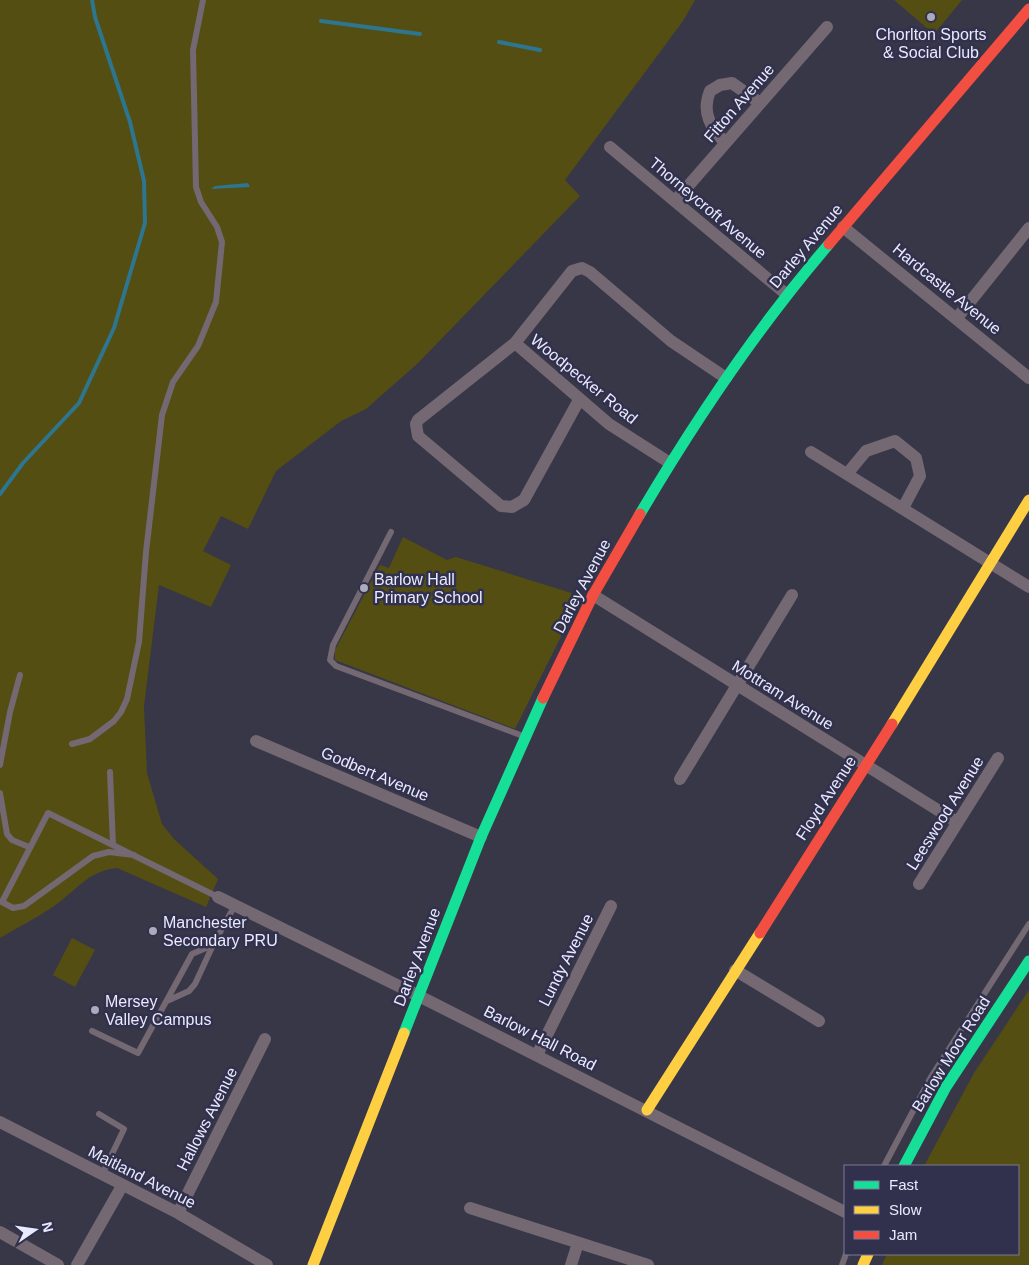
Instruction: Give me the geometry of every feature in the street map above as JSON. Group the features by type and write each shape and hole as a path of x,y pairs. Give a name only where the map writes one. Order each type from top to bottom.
{"street":[{"name":"Darley Avenue","path":"313,1265 481,837 524,736 593,595 670,462 726,378 786,294 1029,9"},
{"name":"Fitton Avenue","path":"675,201 827,26"},
{"path":"725,143 708,119 705,107 710,91 720,85 732,84 760,103"},
{"name":"Thorneycroft Avenue","path":"610,147 786,294"},
{"name":"Hardcastle Avenue","path":"843,227 1029,378"},
{"path":"957,318 1029,228"},
{"name":"Woodpecker Road","path":"670,462 609,424 515,343 572,271 582,268 590,272 671,341 726,378"},
{"path":"515,343 418,420 416,424 418,436 502,506 512,507 524,500 579,400"},
{"path":"848,474 866,451 895,442 916,458 920,476 903,508"},
{"path":"811,452 1029,587"},
{"name":"Floyd Avenue","path":"647,1110 866,767 989,562 1029,500"},
{"name":"Mottram Avenue","path":"593,595 957,822"},
{"path":"680,779 739,685 792,595"},
{"name":"Godbert Avenue","path":"256,741 481,837"},
{"name":"Leeswood Avenue","path":"919,884 998,758"},
{"name":"Barlow Hall Road","path":"218,897 647,1110 844,1211"},
{"name":"Lundy Avenue","path":"537,1055 611,906"},
{"name":"Barlow Moor Road","path":"905,1165 946,1087 1029,962"},
{"path":"735,970 819,1022"},
{"name":"Hallows Avenue","path":"178,1213 265,1039"},
{"name":"Maitland Avenue","path":"0,1122 178,1213 267,1265"},
{"path":"77,1265 122,1186"},
{"path":"470,1208 648,1265"},
{"path":"0,1232 58,1265"},
{"path":"571,1265 578,1243"}],"lane":[{"path":"72,744 90,739 114,721 122,712 127,699 139,642 146,552 162,414 173,382 198,346 216,302 222,242 217,226 201,202 196,187 193,50 203,0"},
{"path":"391,532 333,644 330,660 336,666 524,736"},
{"path":"0,765 10,712 20,675"},
{"path":"110,772 113,845"},
{"path":"0,793 2,819 7,834 12,840 29,847"},
{"path":"134,855 109,852 93,856 24,906 13,908 2,902 48,813 134,855 218,897"},
{"path":"167,1001 189,992 195,984 212,945 235,905"},
{"path":"885,1165 931,1077 1029,924"},
{"path":"92,1031 138,1053 192,954 212,945"},
{"path":"99,1114 124,1129 102,1175"}],"shaded area":[{"path":"0,0 695,0 683,21 565,180 580,196 417,364 366,409 341,421 276,471 248,529 221,516 203,551 231,565 211,607 159,585 144,706 147,773 162,824 174,839 218,879 206,907 117,868 90,877 48,910 0,938"},
{"name":"Chorlton Sports & Social Club","path":"894,0 962,0 934,34"},
{"path":"403,537 447,560 456,557 581,596 515,729 335,660 335,650 380,565 389,568"},
{"path":"72,938 95,950 75,987 53,975"},
{"path":"1029,990 1029,1265 882,1265 887,1255 1019,1255 1019,1165 925,1165 974,1073"}],"water":[{"path":"248,183 250,187 211,189 215,186"}],"waterway":[{"path":"0,494 23,463 79,403 114,328 145,223 144,181 130,122 95,17 92,0"},
{"path":"321,21 420,34"},
{"path":"499,42 540,50"}],"traffic: fast":[{"path":"640,514 728,375 777,308 829,244"},
{"path":"404,1033 481,837 543,698"},
{"path":"905,1165 946,1087 1029,961"}],"traffic: slow":[{"path":"892,724 1029,500"},
{"path":"647,1110 760,933"},
{"path":"313,1265 404,1033"},
{"path":"863,1265 868,1255"}],"traffic: jam":[{"path":"829,244 1029,9"},
{"path":"543,698 593,595 640,514"},
{"path":"760,933 892,724"}],"place":[{"name":"Chorlton Sports & Social Club","path":"931,17"},
{"name":"Barlow Hall Primary School","path":"364,588"},
{"name":"Manchester Secondary PRU","path":"153,931"},
{"name":"Mersey Valley Campus","path":"95,1010"}]}
